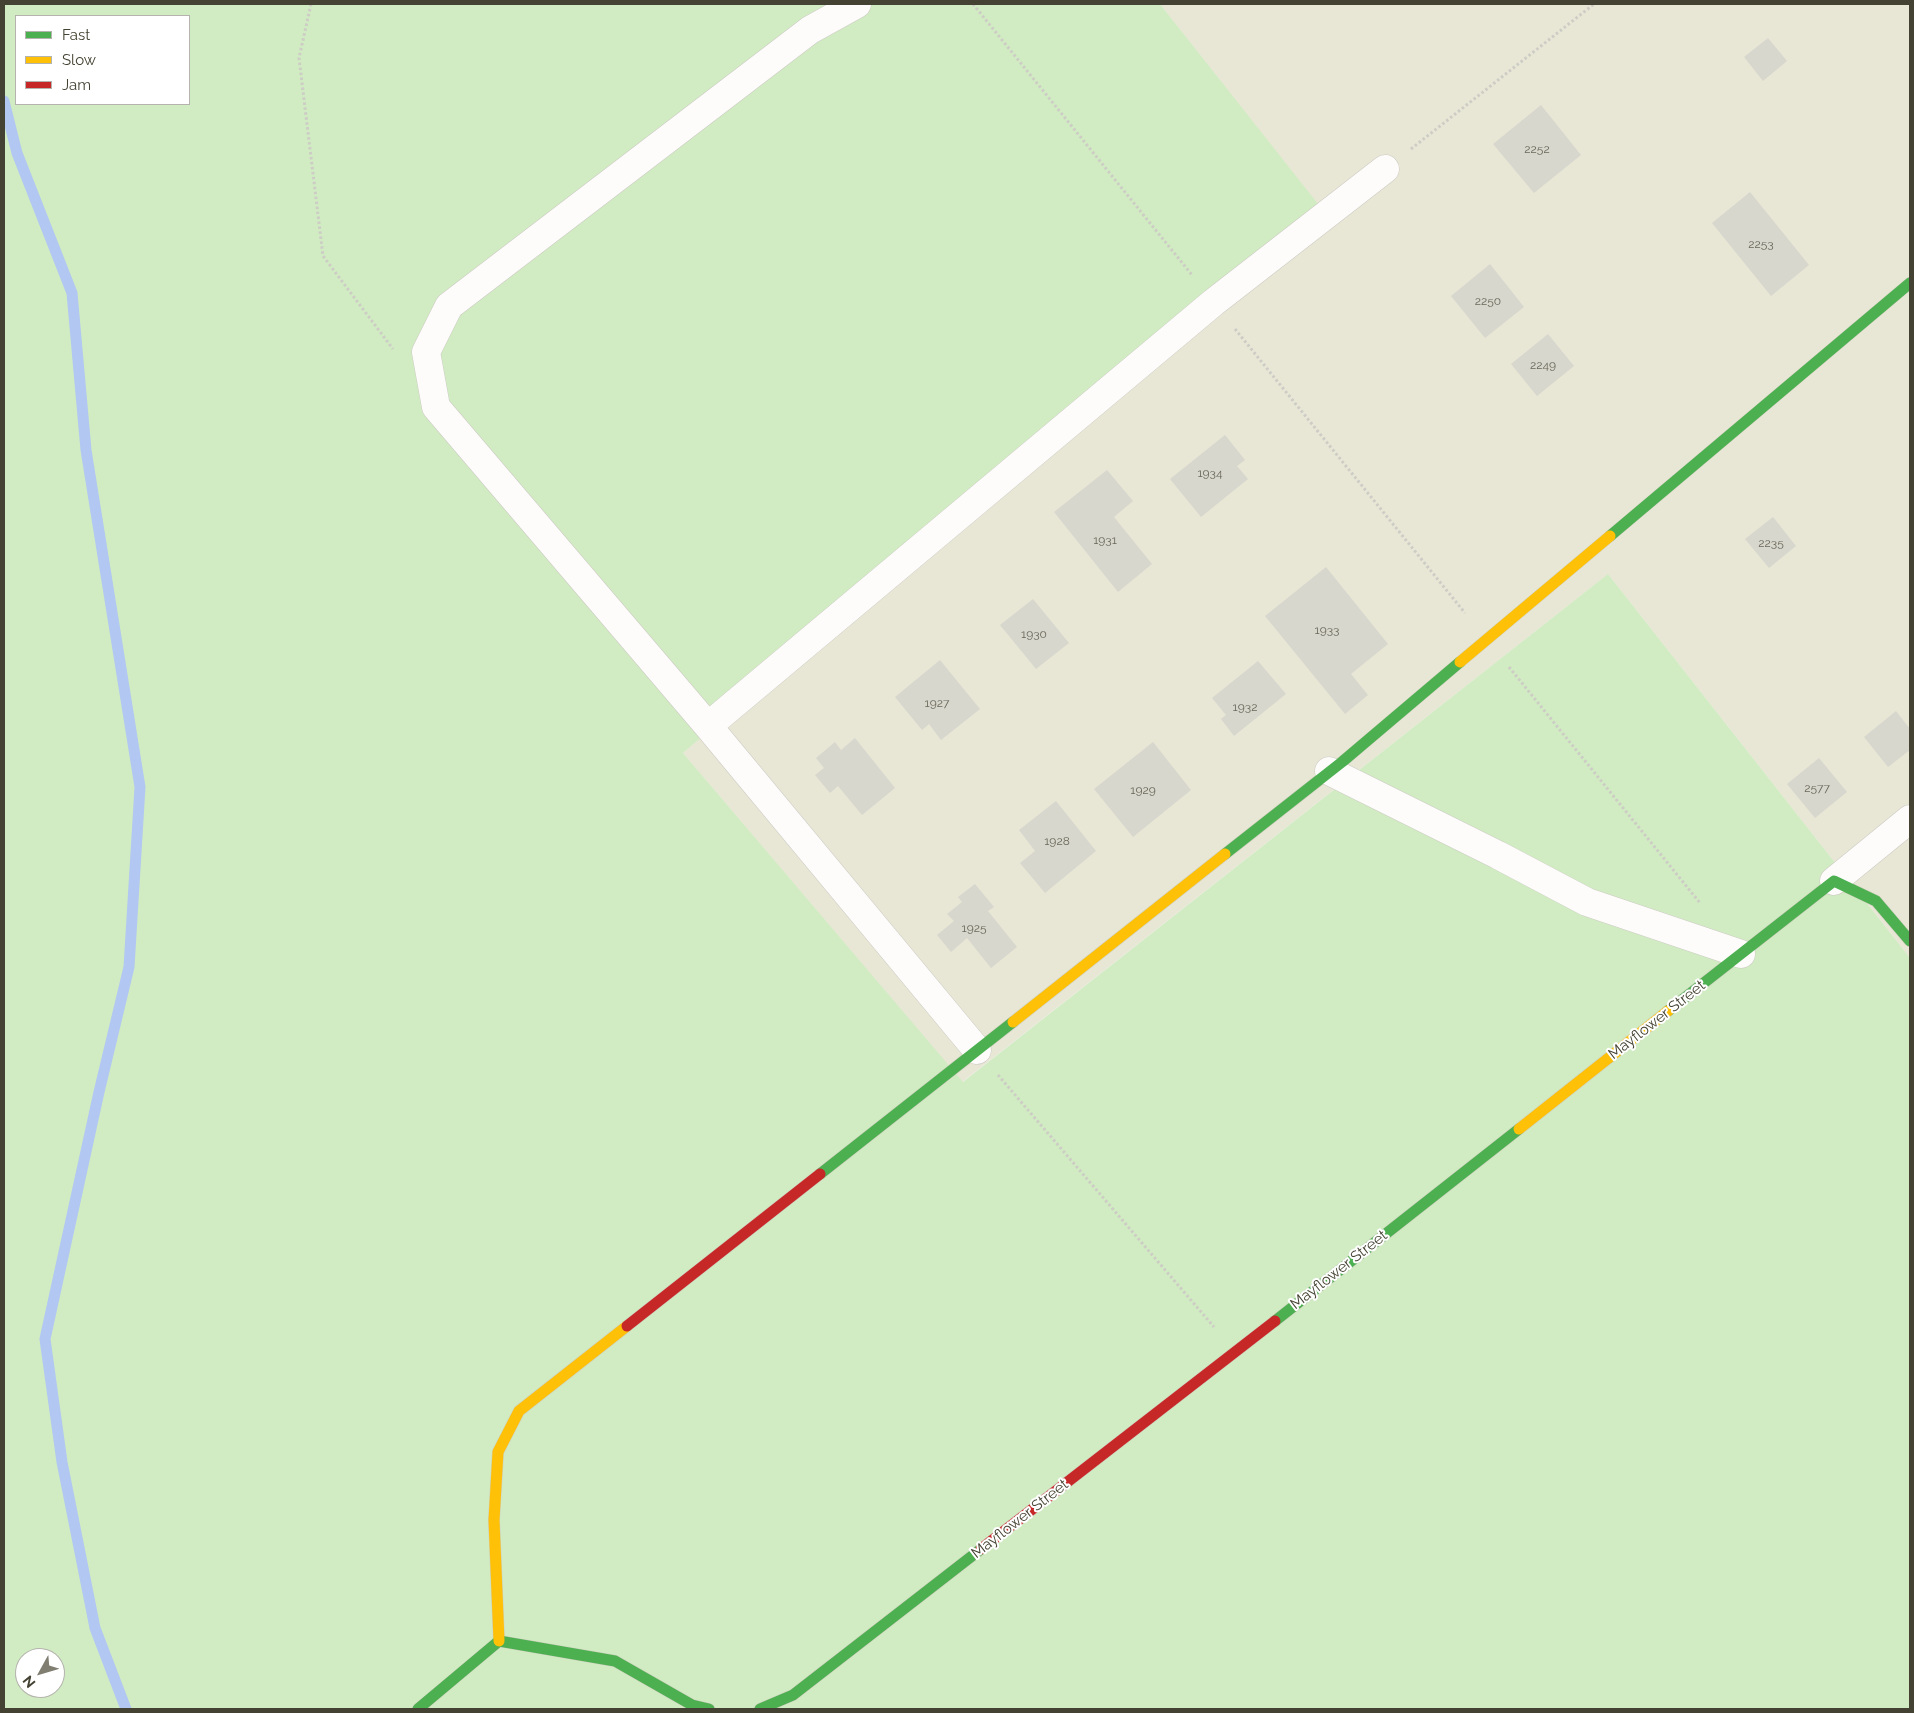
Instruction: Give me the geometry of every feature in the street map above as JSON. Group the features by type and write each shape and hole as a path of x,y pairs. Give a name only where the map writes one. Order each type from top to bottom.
{"street":[{"path":"857,4 810,30 449,306 426,352 436,408 708,726 977,1050"},
{"path":"708,726 1214,302 1385,169"},
{"path":"499,1641 494,1520 498,1452 519,1411 1329,771 1488,640 1910,283"},
{"path":"1329,771 1498,855 1587,902 1741,954"},
{"name":"Mayflower Street","path":"760,1709 793,1695 1235,1352 1834,881 1910,819"},
{"path":"1834,881 1876,901 1910,941"},
{"path":"418,1709 499,1641 615,1661 697,1708"}],"path":[{"path":"311,4 299,58 323,256 398,356"},
{"path":"973,4 1704,908"},
{"path":"1385,169 1594,4"},
{"path":"977,1050 1235,1352"}],"shaded area":[{"path":"1160,4 1910,4 1910,958 1608,574 962,1082 683,753 1321,210"}],"green space":[{"path":"4,4 1160,4 1322,209 683,753 963,1082 1608,574 1910,958 1910,1709 4,1709"}],"building":[{"path":"1768,38 1787,61 1763,81 1744,57"},
{"path":"1541,105 1581,155 1534,193 1493,144"},
{"path":"1750,192 1809,265 1771,296 1712,223"},
{"path":"1490,264 1524,307 1485,338 1451,296"},
{"path":"1548,334 1574,366 1537,396 1511,364"},
{"path":"1225,435 1245,460 1237,466 1248,479 1201,517 1170,479"},
{"path":"1107,470 1133,501 1114,517 1152,564 1118,592 1054,512"},
{"path":"1773,517 1796,546 1769,568 1745,539"},
{"path":"1326,567 1388,644 1351,674 1368,695 1345,714 1265,616"},
{"path":"1033,599 1069,643 1036,669 1000,625"},
{"path":"940,660 980,709 941,740 929,724 922,730 895,697"},
{"path":"1258,661 1286,694 1234,736 1221,719 1226,715 1212,698"},
{"path":"1896,711 1910,729 1910,750 1888,767 1864,737"},
{"path":"855,738 895,788 862,815 838,786 830,793 815,775 824,768 816,758 835,742 841,750"},
{"path":"1153,742 1191,790 1133,837 1094,789"},
{"path":"1819,758 1847,792 1815,818 1787,784"},
{"path":"1056,801 1096,851 1045,893 1020,863 1035,851 1019,830"},
{"path":"975,884 994,907 988,911 1017,947 991,968 967,938 951,952 937,935 954,921 947,914 962,902 958,897"}],"waterway":[{"path":"4,101 17,153 72,293 86,450 140,787 129,967 99,1092 45,1339 62,1462 95,1628 126,1709"}],"traffic: fast":[{"path":"1610,536 1910,283"},
{"path":"1225,854 1342,762 1460,662"},
{"path":"1668,1011 1834,881 1876,901 1910,941"},
{"path":"820,1174 1013,1022"},
{"path":"1275,1321 1519,1129"},
{"path":"760,1709 793,1695 981,1549"},
{"path":"418,1709 499,1641 615,1661 692,1705 709,1709"}],"traffic: slow":[{"path":"1460,662 1610,536"},
{"path":"1013,1022 1225,854"},
{"path":"1519,1129 1668,1011"},
{"path":"499,1641 494,1520 498,1452 519,1411 627,1326"}],"traffic: jam":[{"path":"627,1326 820,1174"},
{"path":"981,1549 1275,1321"}]}
